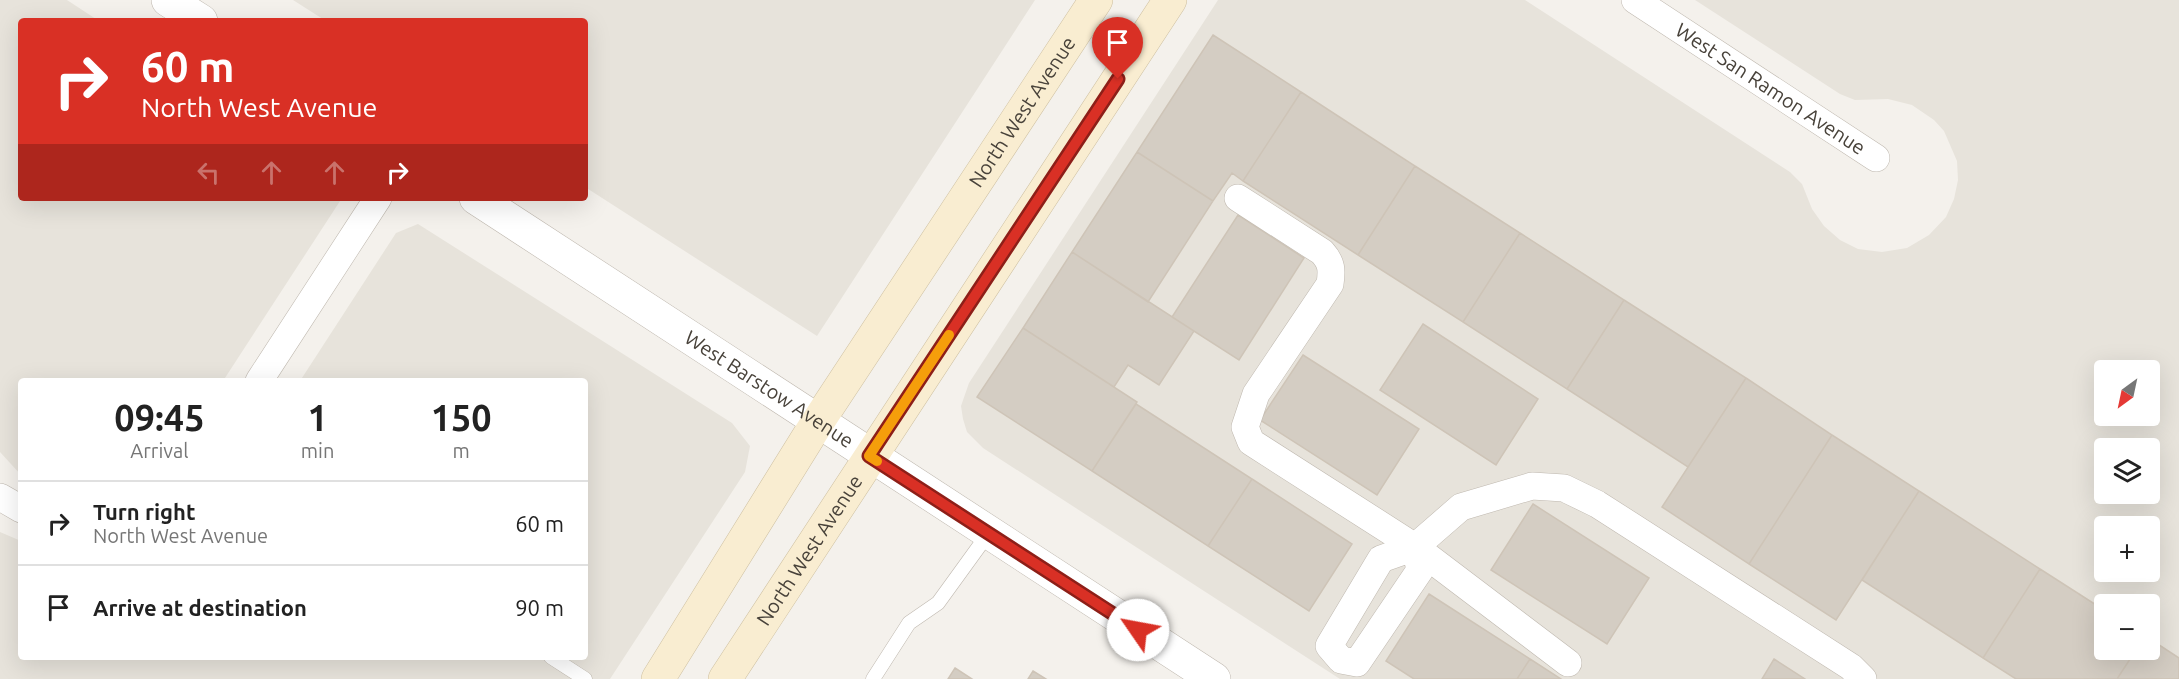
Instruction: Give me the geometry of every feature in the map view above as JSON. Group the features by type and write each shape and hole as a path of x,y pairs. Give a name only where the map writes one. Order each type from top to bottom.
{"main road":[{"name":"North West Avenue","path":"658,679 817,423 1096,0"},
{"name":"North West Avenue","path":"725,679 1170,0"}],"street":[{"path":"168,0 196,18"},
{"name":"West San Ramon Avenue","path":"1635,0 1876,158"},
{"path":"1238,198 1322,252 1329,260 1332,270 1330,284 1256,394 1245,427 1251,442 1415,547 1568,663"},
{"path":"261,378 376,201"},
{"name":"West Barstow Avenue","path":"481,201 817,423 1214,679"},
{"path":"1415,547 1420,570 1357,663 1334,670 1329,646 1381,559 1415,547 1461,507 1532,486 1564,488 1597,504 1851,667 1863,679"},
{"path":"0,497 18,507"}],"lane":[{"path":"873,679 909,624 938,603 988,534"},
{"path":"556,660 585,679"}],"shaded area":[{"path":"0,0 67,0 94,18 18,18 18,201 340,201 225,378 18,378 18,472 0,452"},
{"path":"293,0 1035,0 817,336 588,189 588,18 321,18"},
{"path":"1218,0 1525,0 1790,172 1802,184 1812,209 1824,226 1840,240 1858,249 1882,252 1907,248 1929,235 1946,217 1954,199 1958,180 1957,161 1944,131 1934,120 1912,105 1888,99 1855,100 1840,94 1695,0 2179,0 2179,659 2160,646 2160,594 2094,594 2094,604 1213,35 978,398 1309,611 1352,544 1136,404 1137,402 1114,387 1128,365 1194,331 1239,360 1304,259 1238,215 1172,317 1148,302 1232,173 1688,467 1663,508 1836,619 1862,580 2016,679 1340,679 983,448 967,432 961,406 969,383"},
{"path":"418,224 732,423 750,446 745,472 610,679 0,679 0,532 18,540 18,660 588,660 588,378 302,378 396,233"}],"building":[{"path":"1213,35 1301,92 1243,181 1232,173 1213,201 1137,152"},
{"path":"1301,92 1415,166 1358,255 1243,181"},
{"path":"1137,152 1213,201 1148,302 1072,252"},
{"path":"1415,166 1520,233 1463,322 1358,255"},
{"path":"1238,215 1304,258 1239,360 1172,317"},
{"path":"1520,233 1624,300 1567,389 1463,322"},
{"path":"1072,252 1194,331 1159,385 1128,365 1114,387 1023,328"},
{"path":"1624,300 1746,378 1688,467 1567,389"},
{"path":"1423,324 1538,399 1496,465 1380,390"},
{"path":"1023,328 1137,402 1092,471 977,397"},
{"path":"1303,355 1419,429 1377,495 1260,420"},
{"path":"1746,378 1832,435 1749,564 1662,507"},
{"path":"1136,404 1252,479 1208,546 1092,471"},
{"path":"1832,435 1919,491 1836,620 1749,564"},
{"path":"1252,479 1352,544 1309,611 1208,546"},
{"path":"1919,491 2040,569 1983,658 1862,580"},
{"path":"1533,504 1649,578 1607,644 1491,570"},
{"path":"2040,569 2094,604 2094,660 2129,660 2117,679 2016,679 1983,658"},
{"path":"1429,594 1530,659 1517,679 1414,679 1386,661"},
{"path":"2160,646 2179,658 2179,679 2117,679 2129,660 2160,660"},
{"path":"1530,659 1561,679 1517,679"},
{"path":"1774,659 1805,679 1762,679"},
{"path":"955,668 972,679 948,679"},
{"path":"1033,671 1046,679 1028,679"}],"slow traffic":[{"path":"877,461 869,456 949,335"}],"route":[{"path":"1118,79 869,456 1138,630"}]}
